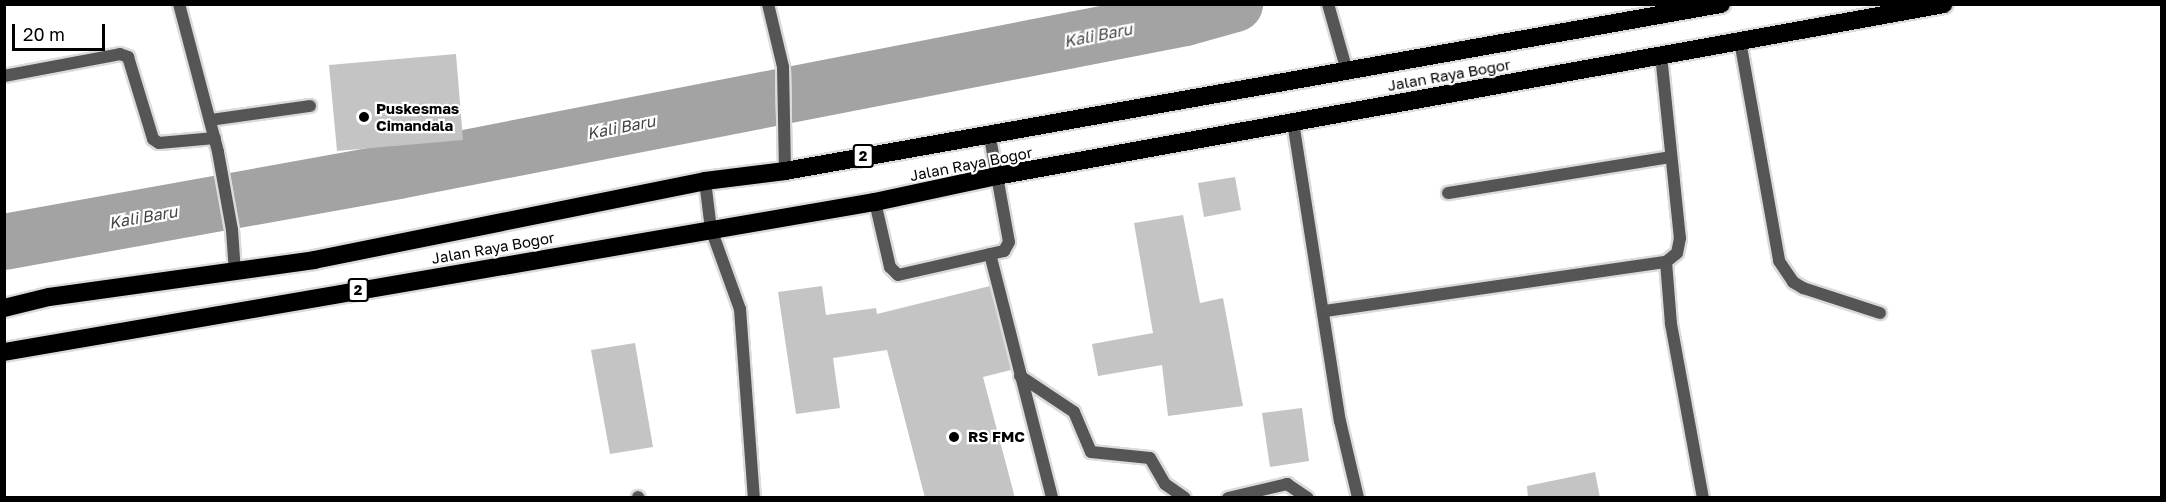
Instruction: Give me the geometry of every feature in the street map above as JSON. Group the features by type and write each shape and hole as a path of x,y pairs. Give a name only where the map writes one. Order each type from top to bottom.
{"highway":[{"name":"Jalan Raya Bogor","path":"4,308 49,297 235,273 705,181 785,171 989,132 1721,4"},
{"name":"Jalan Raya Bogor","path":"4,352 875,202 996,176 1944,4"}],"street":[{"path":"180,4 219,159 232,230 235,273"},
{"path":"768,4 783,67 785,171"},
{"path":"1328,4 1347,71"},
{"path":"1740,41 1779,261 1793,282 1803,288 1880,313"},
{"path":"4,76 120,54 128,57 153,139 159,143 214,138"},
{"path":"1325,311 1666,262 1677,253 1680,238 1661,56"},
{"path":"210,120 310,106"},
{"path":"1293,122 1325,311 1340,421 1358,498"},
{"path":"875,202 890,267 898,274 1004,251 1009,242 989,132"},
{"path":"1448,193 1670,157"},
{"path":"705,181 711,229 740,309 754,498"},
{"path":"990,254 1000,284 1020,376 1052,498"},
{"path":"1666,262 1671,324 1703,498"},
{"path":"1020,376 1074,412 1091,452 1150,458 1166,484 1185,498"},
{"path":"1228,498 1287,483 1308,498"}],"building":[{"path":"456,54 463,140 337,151 329,65"},
{"path":"1235,177 1241,210 1204,217 1198,183"},
{"path":"1183,215 1200,303 1223,298 1243,406 1168,416 1162,365 1098,376 1092,344 1153,333 1134,223"},
{"name":"RS FMC","path":"822,286 826,315 876,308 877,314 990,286 1011,370 983,377 1015,498 925,498 887,350 833,358 840,408 796,414 778,292"},
{"path":"635,343 653,447 610,454 591,350"},
{"path":"1302,408 1309,461 1270,467 1262,413"},
{"path":"1595,472 1600,498 1528,498 1527,486"}],"waterway":[{"name":"Kali Baru","path":"4,242 398,171 1185,18 1235,4"}],"place":[{"name":"Puskesmas Cimandala","path":"364,117"},
{"name":"RS FMC","path":"954,437"}]}
